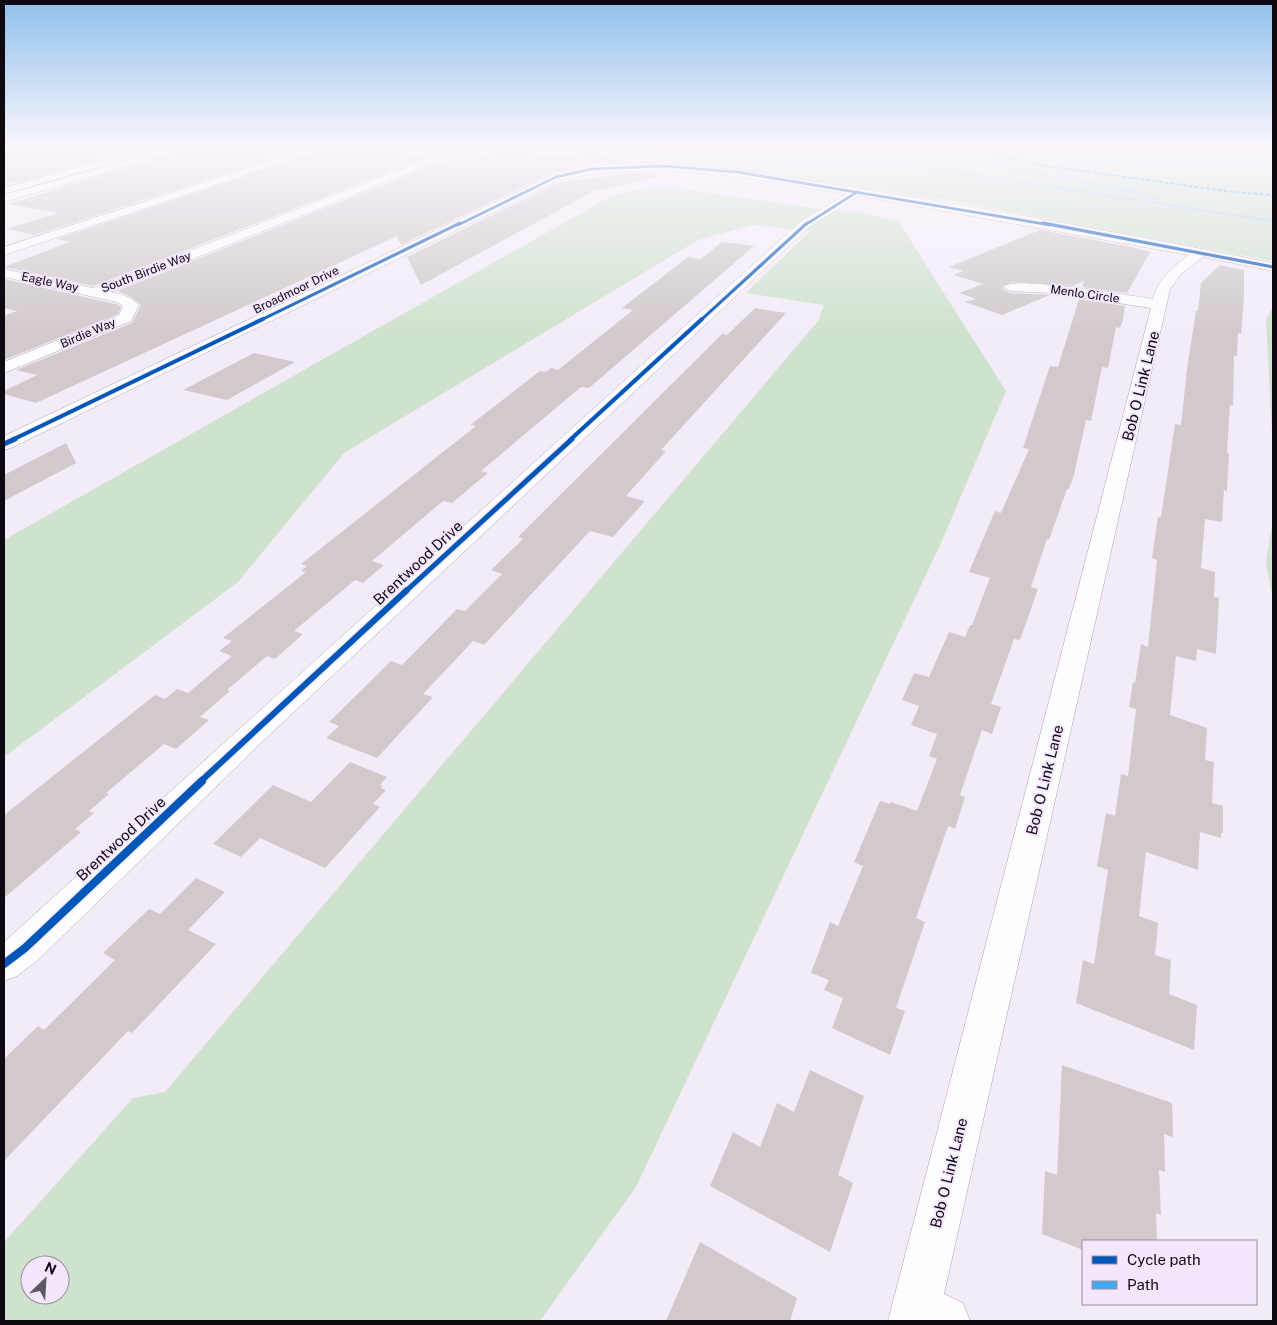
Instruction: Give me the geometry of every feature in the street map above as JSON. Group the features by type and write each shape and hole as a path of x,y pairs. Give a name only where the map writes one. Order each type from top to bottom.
{"street":[{"path":"4,251 131,210"},
{"name":"South Birdie Way","path":"96,292 307,210"},
{"name":"Broadmoor Drive","path":"4,444 488,210"},
{"name":"Brentwood Drive","path":"4,964 25,948 251,734 804,225 828,210"},
{"name":"Broadmoor Drive","path":"957,210 1273,267"},
{"name":"Bob O Link Lane","path":"925,1316 1164,289 1176,272 1200,253"},
{"name":"Eagle Way","path":"4,273 96,292"},
{"name":"Menlo Circle","path":"1010,287 1050,289 1160,305"},
{"name":"Birdie Way","path":"4,368 124,318 131,306 122,299 96,292"}],"green space":[{"path":"587,210 826,210 848,213 859,212 898,221 1006,391 941,543 636,1187 540,1321 4,1321 4,1242 133,1098 165,1092 818,321 824,305 746,293 810,231 752,225 698,240 344,453 238,582 4,757 4,540"},
{"path":"1000,210 1273,210 1273,261"},
{"path":"1273,307 1273,451 1266,320"},
{"path":"1273,519 1273,601 1266,562"}],"building":[{"path":"41,210 113,210 35,235 6,229 59,213"},
{"path":"144,210 290,210 93,286 4,267 70,242 57,239"},
{"path":"321,210 475,210 401,245 397,236 36,403 4,394 4,391 37,375 16,370 132,323 141,305 130,296 117,291"},
{"path":"503,210 559,210 421,285 407,257"},
{"path":"1040,230 1150,252 1127,293 1082,287 1084,281 1073,286 1011,282 1001,288 1010,293 1050,295 1002,315 965,302 976,299 959,293 983,284 953,275 963,271 949,267"},
{"path":"722,242 754,246 589,388 581,387 481,471 488,473 452,503 443,501 372,561 384,565 363,583 355,580 294,631 303,634 275,659 267,656 227,690 230,691 200,717 209,720 176,749 164,744 106,793 109,794 89,811 94,813 75,829 81,832 4,898 4,815 155,695 165,699 177,689 188,693 232,656 219,651 232,641 223,638 306,572 301,571 307,566 301,564 476,426 470,425 540,371 546,372 551,368 558,370 633,310 622,308 688,257 701,259"},
{"path":"1220,265 1244,270 1244,297 1241,334 1238,333 1237,356 1234,356 1233,406 1230,405 1227,453 1229,453 1227,491 1224,490 1222,522 1205,519 1201,568 1215,572 1214,597 1219,598 1216,654 1197,649 1196,661 1176,656 1170,715 1207,728 1205,760 1214,762 1212,803 1223,806 1223,833 1221,833 1221,838 1200,832 1198,870 1146,852 1139,916 1158,923 1155,955 1171,960 1169,994 1197,1005 1194,1050 1076,1003 1083,960 1094,964 1108,870 1097,866 1106,813 1115,816 1121,774 1128,776 1136,709 1129,707 1141,644 1148,647 1157,560 1152,558 1158,517 1161,517 1175,424 1181,425 1187,369 1196,311 1198,311 1201,283"},
{"path":"4,279 116,304 121,307 118,314 4,360 4,316 17,311 4,308"},
{"path":"1079,299 1125,306 1123,320 1120,328 1116,327 1108,368 1102,367 1091,421 1086,420 1074,475 1069,489 1067,489 1049,540 1047,539 1031,587 1038,589 1020,640 1014,639 991,704 1001,707 992,734 982,730 960,795 965,797 955,829 948,826 916,918 925,922 896,1008 905,1011 890,1055 832,1028 843,998 824,990 829,980 811,973 830,922 838,926 863,866 854,862 880,801 890,804 891,802 917,811 937,759 929,756 937,734 911,725 919,706 902,700 914,673 929,677 949,632 965,637 970,625 972,625 990,578 969,572 995,511 1001,513 1029,449 1023,448 1050,366 1058,367"},
{"path":"755,308 786,313 661,450 666,451 626,496 645,501 613,537 590,531 484,645 473,641 423,694 433,697 377,758 326,738 339,726 329,722 391,661 402,665 457,609 465,611 502,574 491,570 523,539 518,537 722,334 727,335"},
{"path":"254,353 295,362 227,400 183,390"},
{"path":"66,443 76,463 4,501 4,475"},
{"path":"350,762 387,777 380,785 382,786 381,788 386,790 373,804 380,807 325,868 260,838 241,857 213,844 273,785 311,802"},
{"path":"196,878 225,892 188,930 216,944 132,1033 128,1031 4,1161 4,1059 38,1026 44,1030 115,960 103,953 149,909 160,914"},
{"path":"1062,1065 1172,1103 1173,1137 1164,1134 1165,1172 1159,1170 1161,1215 1156,1213 1157,1240 1082,1240 1082,1250 1042,1234 1045,1171 1057,1175"},
{"path":"810,1070 864,1096 838,1175 853,1183 830,1252 710,1186 733,1132 760,1147 777,1103 794,1112"},
{"path":"700,1242 797,1298 790,1321 666,1321"}],"waterway":[{"path":"1200,210 1273,221"}],"cycle path":[{"path":"4,444 488,210"},
{"path":"4,964 25,948 251,734 804,225 828,210"},
{"path":"966,210 1273,267"}]}
